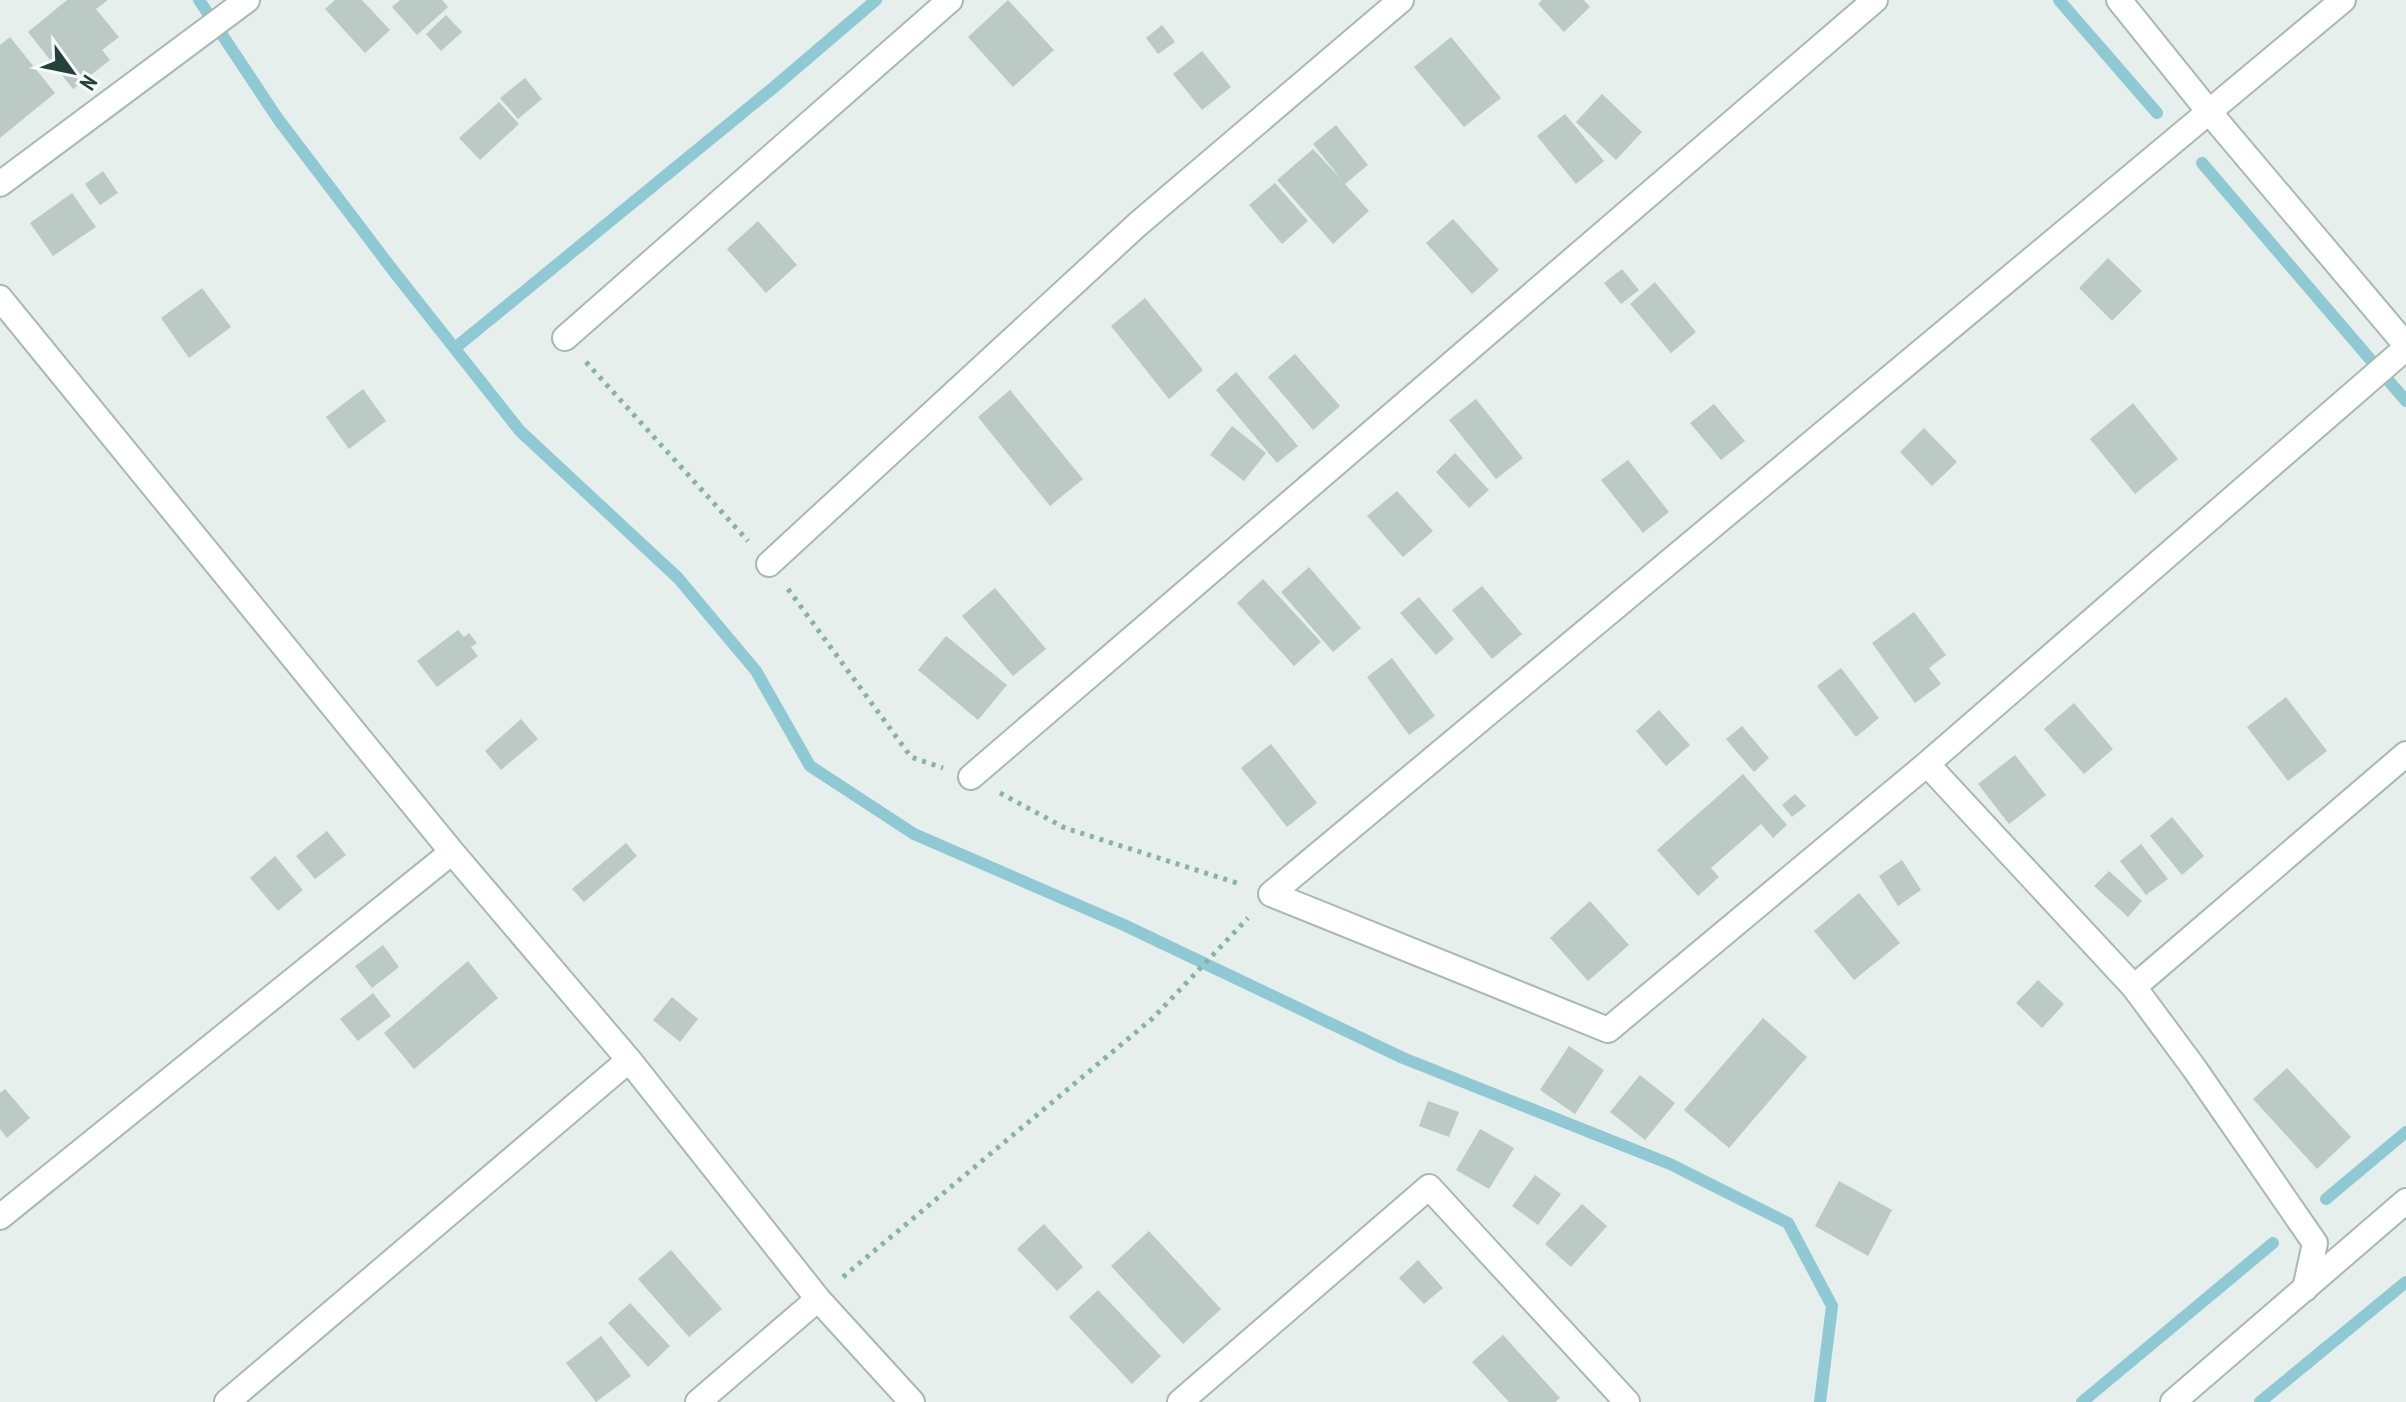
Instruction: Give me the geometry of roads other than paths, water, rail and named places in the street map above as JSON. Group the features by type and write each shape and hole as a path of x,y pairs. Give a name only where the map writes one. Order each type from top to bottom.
{"street":[{"path":"565,338 950,0"},
{"path":"769,564 1138,224 1401,0"},
{"path":"971,777 1875,0"},
{"path":"2119,0 2210,113 2406,346 1927,764 1608,1030 1271,894 2210,113 2343,0"},
{"path":"0,184 242,4"},
{"path":"0,298 452,852 629,1060 818,1299 912,1402"},
{"path":"2134,987 2406,754"},
{"path":"1927,764 2134,987 2194,1068 2315,1243 2305,1289"},
{"path":"0,1217 452,852"},
{"path":"227,1402 629,1060"},
{"path":"1180,1402 1429,1187 1627,1402"},
{"path":"2173,1402 2406,1201"},
{"path":"698,1402 818,1299"}],"waterway":[{"path":"199,0 278,119 520,431 678,578 756,671 810,766 914,834 1124,925 1403,1058 1670,1164 1788,1223 1832,1306 1820,1402"},
{"path":"455,348 876,0"},
{"path":"2059,0 2157,113"},
{"path":"2202,163 2406,401"},
{"path":"2326,1199 2406,1132"},
{"path":"2082,1402 2273,1243"},
{"path":"2260,1402 2406,1282"}]}
